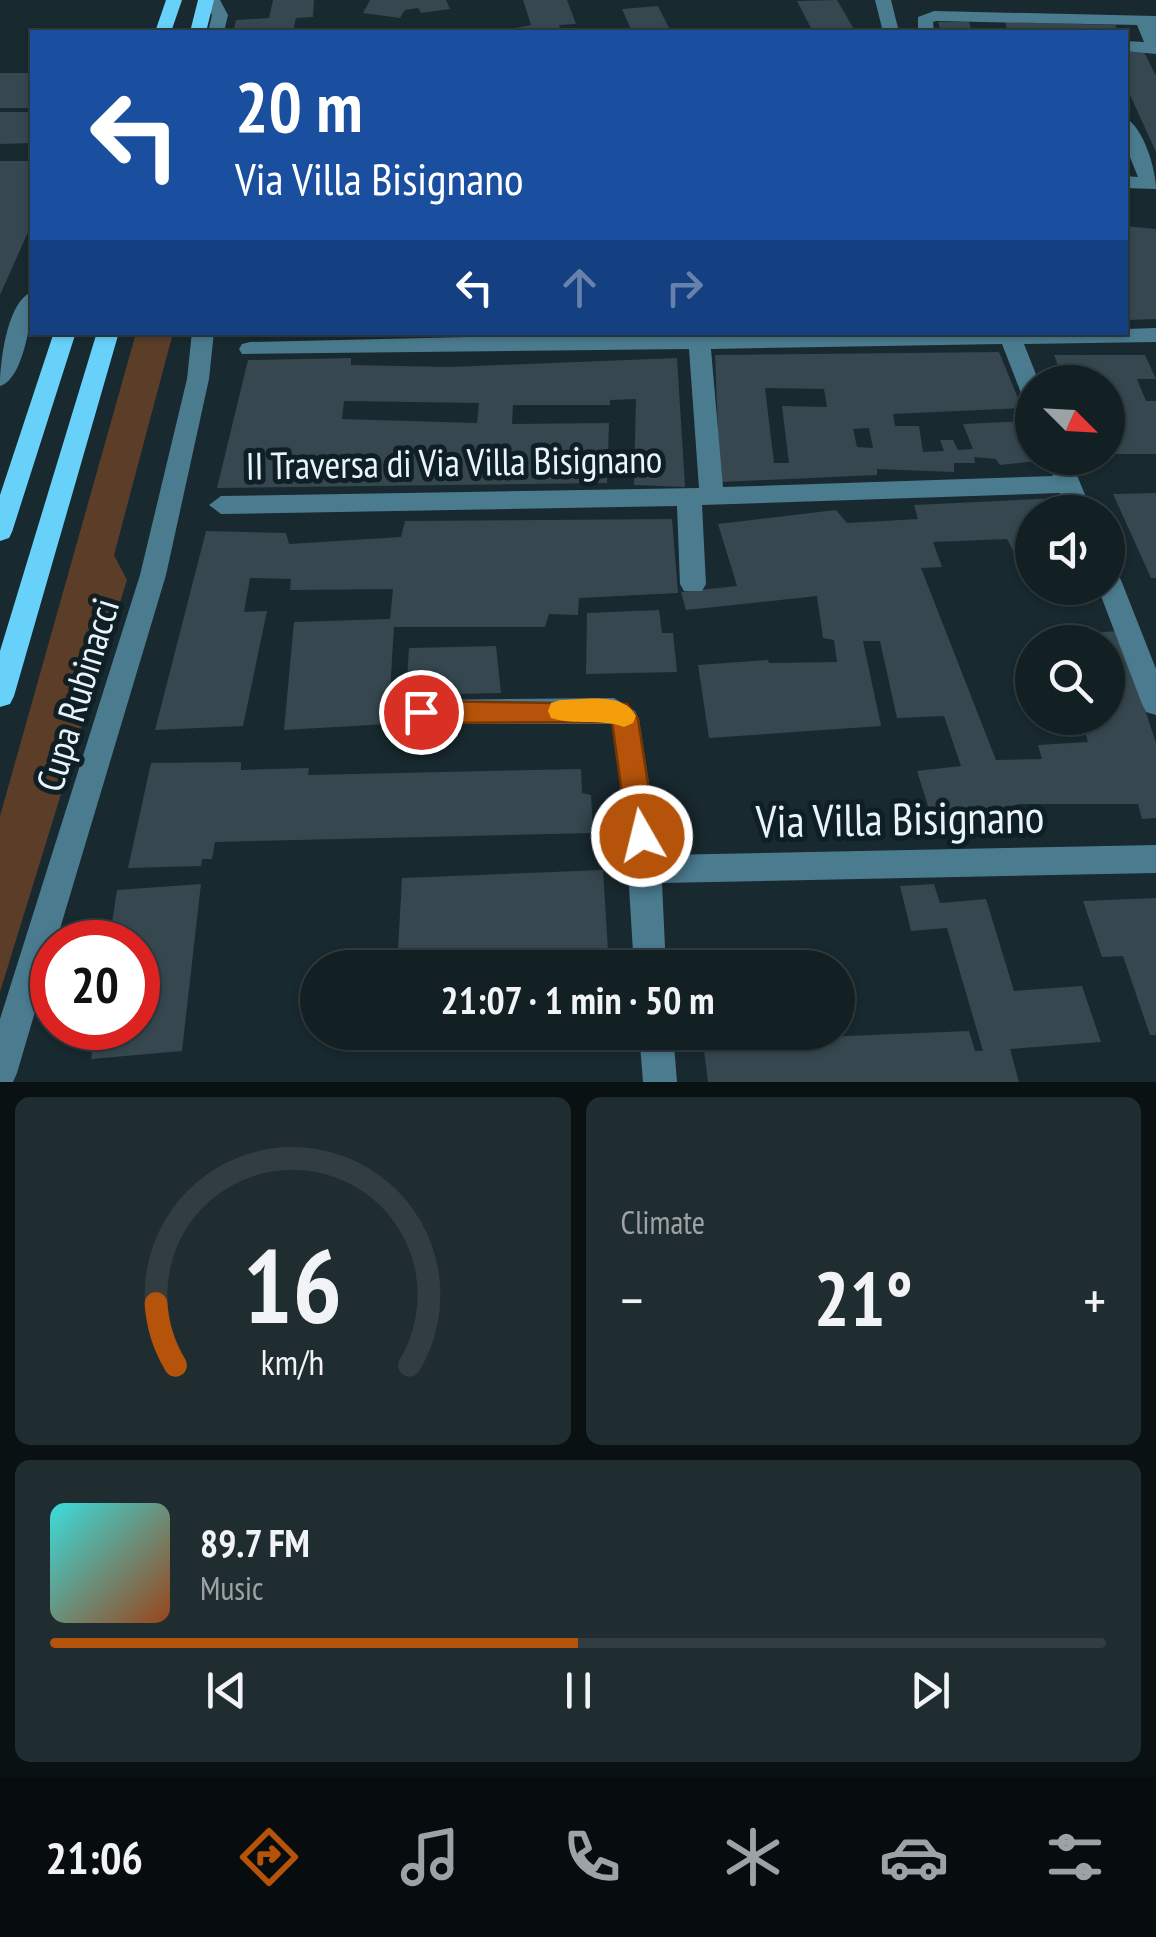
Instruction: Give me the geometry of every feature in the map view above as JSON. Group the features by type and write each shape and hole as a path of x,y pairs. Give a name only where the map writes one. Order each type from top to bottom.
{"main road":[{"path":"164,30 174,0"},
{"path":"199,30 209,0"},
{"path":"0,532 64,335"},
{"path":"0,696 107,335"}],"street":[{"path":"209,0 220,15 216,30"},
{"path":"883,0 890,30"},
{"path":"1128,46 1156,48 1150,0"},
{"path":"926,30 924,20 934,16 990,25 1152,16"},
{"path":"1128,129 1153,183 1128,182"},
{"path":"0,379 30,304"},
{"name":"Cupa Rubinacci","path":"0,1073 153,574 198,379 202,335"},
{"path":"250,348 411,339 854,335"},
{"path":"1009,335 1021,365"},
{"path":"1128,335 1156,335"},
{"path":"699,336 701,496"},
{"path":"1065,475 1073,495"},
{"name":"II Traversa di Via Villa Bisignano","path":"221,505 1069,484"},
{"name":"II Traversa di Via Villa Bisignano","path":"693,584 701,496"},
{"path":"1123,605 1143,637 1156,704"},
{"path":"421,712 618,711 625,719 648,875 644,887 649,950"},
{"name":"Via Villa Bisignano","path":"648,875 662,868 1156,858"},
{"path":"657,1050 660,1082"}],"shaded area":[{"path":"135,335 172,335 114,555 127,580 0,992 0,816"}],"building":[{"path":"273,0 314,0 313,17 296,18 293,30 234,30 236,20 269,18"},
{"path":"370,0 446,0 450,9 421,13 418,8 405,10 400,18 363,13"},
{"path":"523,0 567,0 576,24 559,25 560,30 516,30 531,25"},
{"path":"837,0 854,30 812,30 797,1"},
{"path":"658,6 670,30 631,30 622,9"},
{"path":"938,22 969,22 971,30 940,30"},
{"path":"1005,22 1115,25 1118,30 1007,30"},
{"path":"1128,50 1143,50 1156,76 1156,152 1128,91"},
{"path":"0,73 30,73 30,108 0,108"},
{"path":"0,112 30,112 30,143 0,144"},
{"path":"0,161 30,161 30,228 0,295"},
{"path":"1128,226 1156,229 1156,319 1129,320"},
{"path":"999,352 1015,391 1015,408 893,414 895,426 919,426 923,452 944,451 940,440 953,440 958,450 973,449 963,424 1015,422 1015,463 1000,465 996,459 974,457 975,463 954,463 954,472 877,469 877,475 720,482 715,355","holes":["765,388 824,389 827,407 782,406 789,463 774,463","869,428 873,448 857,447 853,429"]},
{"path":"1054,355 1145,355 1156,379 1137,379 1146,401 1156,401 1156,454 1125,454 1125,365 1058,365"},
{"path":"351,358 351,365 450,367 677,358 685,487 634,485 636,399 610,400 610,405 513,405 512,424 609,423 607,483 217,488 248,360","holes":["344,401 479,403 477,423 342,419"]},
{"path":"1156,493 1156,578 1151,578 1125,521 1125,495 1113,494"},
{"path":"1015,500 1015,554 1007,539 933,542 942,567 921,568 996,760 1042,759 1038,745 1088,742 1086,735 1125,735 1125,649 1156,743 1156,818 1142,819 1138,804 1017,804 1023,823 934,825 917,771 961,766 944,716 897,718 880,641 863,641 881,726 709,738 698,665 768,660 837,662 834,640 823,638 817,596 686,610 681,592 737,586 718,524 836,510 847,523 918,519 914,505"},
{"path":"672,519 678,593 579,598 578,615 549,614 545,627 394,627 388,724 284,730 294,622 390,619 393,589 290,590 291,579 250,578 244,612 267,611 243,726 155,730 206,531 286,533 289,544 401,537 405,521"},
{"path":"659,610 662,633 673,633 677,672 586,674 587,613"},
{"path":"496,646 501,693 406,695 409,648"},
{"path":"241,762 241,770 309,768 308,775 581,769 582,793 591,795 593,833 215,842 212,859 202,859 201,866 128,868 151,763"},
{"path":"603,870 608,950 398,950 402,878"},
{"path":"201,884 182,1051 91,1059 92,1050 160,1050 160,920 112,920 117,890"},
{"path":"934,884 940,903 986,899 1014,991 1082,986 1101,1042 1010,1049 1019,1082 708,1082 704,1050 855,1050 855,1036 969,1031 975,1051 983,1051 947,928 911,931 900,886"},
{"path":"1156,898 1156,1035 1150,1035 1123,956 1102,957 1083,901"}],"slow traffic":[{"path":"560,711 614,710 624,716"}],"route":[{"path":"421,712 618,711 625,719 642,836"}]}
